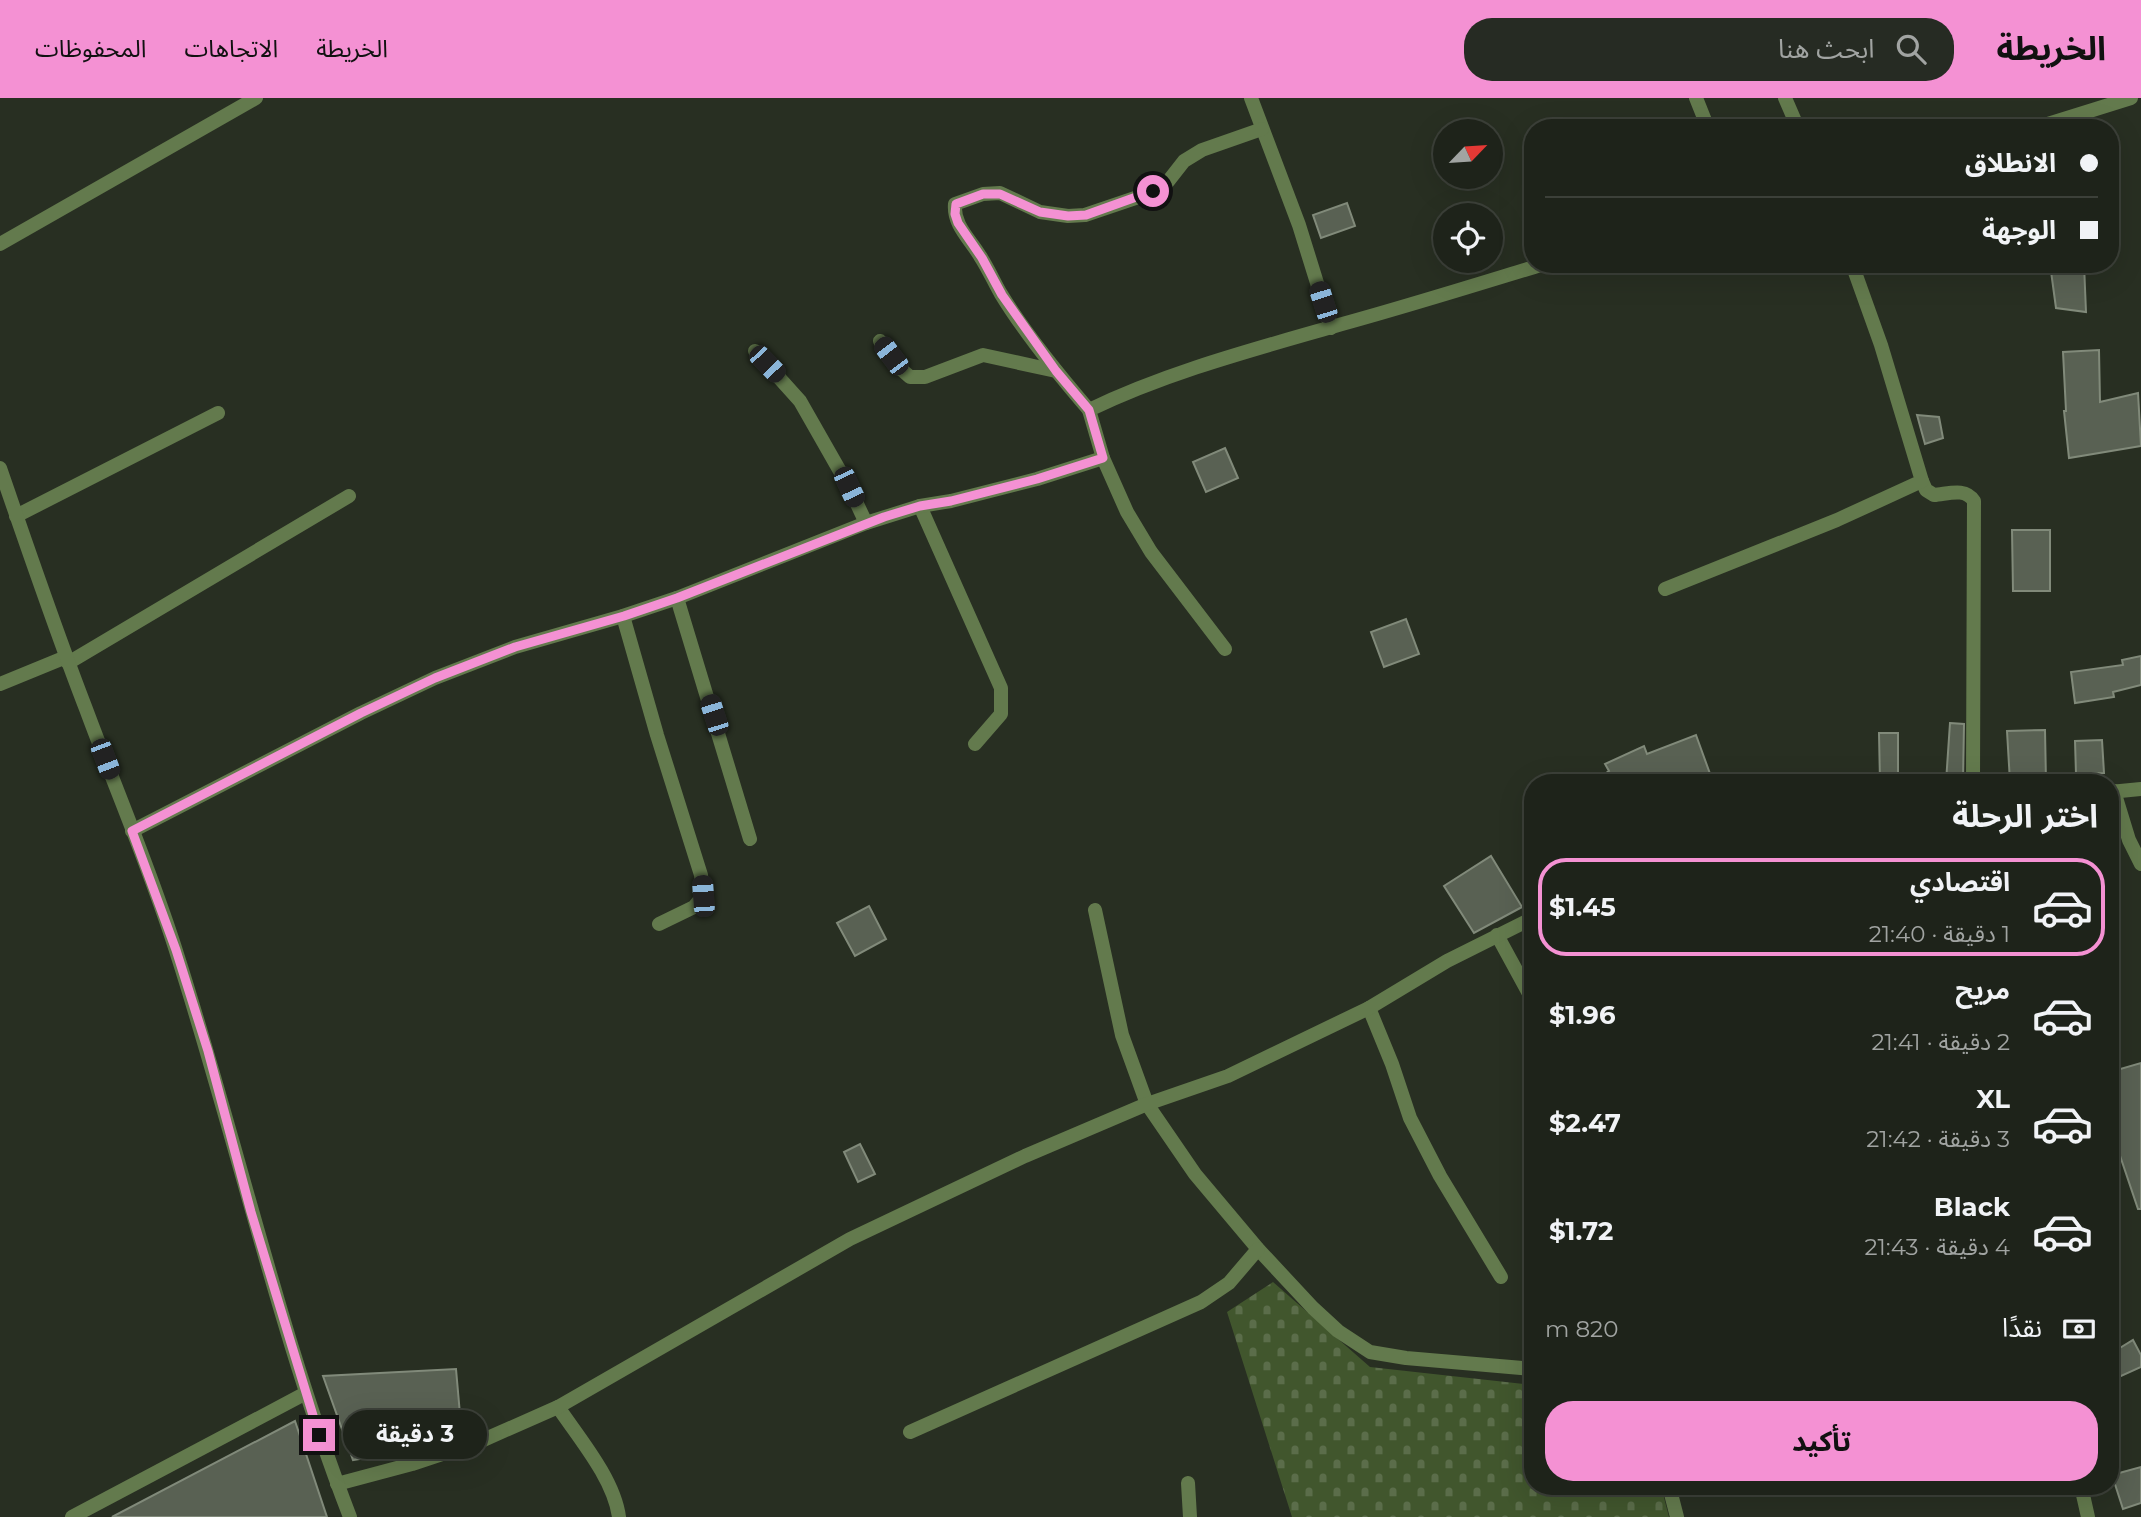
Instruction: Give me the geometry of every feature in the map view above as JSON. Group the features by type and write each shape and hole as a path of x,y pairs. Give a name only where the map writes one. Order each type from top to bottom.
{"street":[{"path":"0,244 256,98"},
{"path":"1251,98 1298,225 1331,328"},
{"path":"1696,98 1705,119"},
{"path":"1785,98 1794,119"},
{"path":"2064,119 2131,98"},
{"path":"1225,649 1151,552 1127,512 1103,458 1089,410 1056,371 1002,295 955,214 956,204 983,194 1000,194 1040,212 1068,216 1086,215 1160,188 1184,161 1202,150 1262,130"},
{"path":"1089,410 1115,397 1211,361 1524,270"},
{"path":"1855,273 1881,345 1926,490 1934,495 1965,492 1974,501 1973,774"},
{"path":"880,341 910,377 925,377 983,355 1056,371"},
{"path":"755,351 800,401 849,487 866,523"},
{"path":"16,516 218,413"},
{"path":"132,831 361,713 435,678 515,647 677,598 866,523 920,506 1037,479 1103,458"},
{"path":"0,468 67,660 176,950 208,1051 251,1212 306,1393 350,1517"},
{"path":"1665,589 1837,520 1922,481"},
{"path":"0,684 67,660 349,496"},
{"path":"920,506 1002,688 1001,714 975,744"},
{"path":"677,598 750,839"},
{"path":"624,616 657,735 701,875 703,896 694,907 659,924"},
{"path":"2119,791 2141,789"},
{"path":"2119,811 2141,864"},
{"path":"1095,910 1122,1035 1147,1104 1195,1174 1258,1249 1313,1308 1338,1331 1370,1352 1406,1358 1524,1368"},
{"path":"337,1484 412,1464 481,1441 558,1406 850,1239 1025,1156 1147,1104 1228,1076 1369,1007 1447,961 1524,922"},
{"path":"1497,935 1524,984"},
{"path":"1369,1007 1410,1118 1440,1176 1501,1278"},
{"path":"910,1432 1201,1302 1229,1283 1258,1249"},
{"path":"72,1517 306,1393"},
{"path":"558,1406 599,1468 617,1502 619,1517"},
{"path":"1188,1483 1190,1517"},
{"path":"1671,1495 1677,1517"},
{"path":"2083,1495 2088,1517"}],"green space":[{"path":"1273,1282 1370,1367 1524,1384 1524,1495 1663,1495 1669,1517 1292,1517 1227,1312"}],"building":[{"path":"1347,203 1355,226 1321,238 1313,215"},
{"path":"2051,273 2084,273 2086,312 2056,308"},
{"path":"2099,350 2100,402 2138,393 2141,446 2069,458 2064,411 2063,352"},
{"path":"1917,415 1939,417 1943,438 1925,444"},
{"path":"1225,448 1238,478 1206,492 1193,462"},
{"path":"2012,530 2050,530 2050,591 2013,591"},
{"path":"1406,619 1419,654 1384,667 1371,632"},
{"path":"2141,656 2141,685 2113,692 2114,697 2075,703 2071,672 2123,665 2122,660"},
{"path":"1950,723 1964,724 1963,774 1947,774"},
{"path":"2045,730 2046,774 2010,774 2007,731"},
{"path":"1879,733 1898,733 1898,774 1880,774"},
{"path":"1696,735 1710,774 1604,774 1609,771 1605,764 1644,746 1647,754"},
{"path":"2102,740 2104,773 2076,774 2075,741"},
{"path":"1491,856 1522,907 1474,933 1444,886"},
{"path":"869,906 886,939 855,956 837,923"},
{"path":"2141,1063 2141,1209 2138,1209 2119,1153 2119,1069"},
{"path":"860,1144 875,1174 858,1182 844,1152"},
{"path":"2133,1340 2141,1355 2141,1367 2119,1377 2119,1349"},
{"path":"456,1369 462,1437 436,1446 353,1460 323,1376"},
{"path":"295,1421 327,1517 112,1517"},
{"path":"2141,1467 2141,1503 2123,1509 2118,1495 2119,1473"}],"route":[{"path":"319,1435 251,1212 208,1051 176,950 132,831 361,713 435,678 515,647 677,598 884,517 1037,479 1103,458 1089,410 1056,371 1002,295 982,258 958,223 956,204 983,194 1000,194 1040,212 1068,216 1086,215 1153,191"}]}
